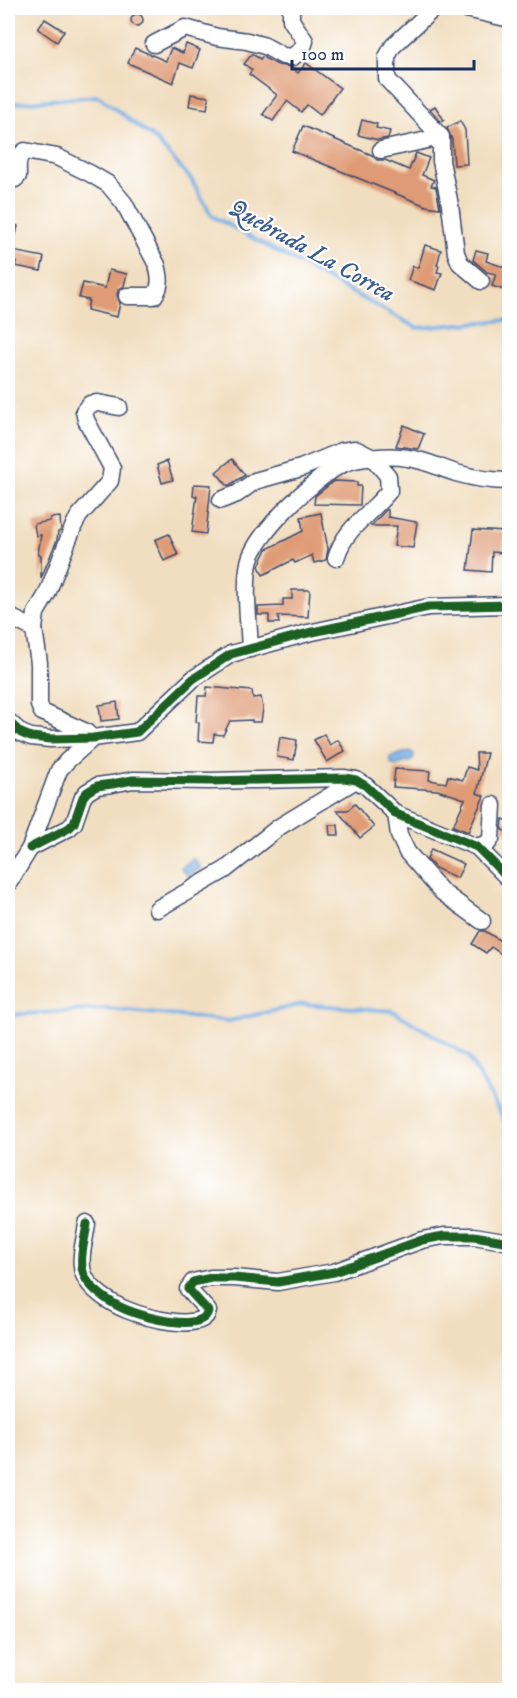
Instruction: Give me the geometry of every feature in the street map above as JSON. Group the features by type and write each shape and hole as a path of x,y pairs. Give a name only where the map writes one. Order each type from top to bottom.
{"street":[{"path":"154,44 185,28 217,37 247,41 265,46 283,56 293,57 306,41 291,20 291,8"},
{"path":"434,8 393,46 387,57 387,79 441,137 441,161 450,205 456,253 460,263 481,281"},
{"path":"462,8 510,19"},
{"path":"381,150 441,137"},
{"path":"8,178 15,179 18,176 18,159 25,151 57,157 91,174 116,192 157,265 160,275 154,296 127,296"},
{"path":"93,738 86,732 42,712 39,705 39,663 34,629 36,613 47,594 74,525 79,516 110,481 112,474 112,468 86,420 84,411 90,404 98,403 119,407"},
{"path":"221,500 237,494 255,481 301,468 342,451 355,449 373,458 388,476 389,490 348,532 336,558"},
{"path":"250,649 248,563 253,549 284,511 314,482 342,464 373,458 407,457 457,473 510,481"},
{"path":"8,721 21,733 31,737 93,738 137,732 193,679 231,654 308,633 429,607 510,605"},
{"path":"8,616 34,629"},
{"path":"8,884 30,848 59,770 93,738"},
{"path":"30,848 69,828 74,823 83,796 97,786 133,780 345,778 356,780 396,814 477,847 510,880"},
{"path":"158,909 225,870 279,827 356,780"},
{"path":"477,847 488,843 491,839 493,805"},
{"path":"396,814 399,835 407,852 442,892 482,921"},
{"path":"87,1224 81,1265 91,1286 124,1309 172,1322 192,1322 204,1319 207,1315 208,1311 188,1289 190,1284 196,1281 211,1278 234,1278 278,1282 334,1272 422,1240 444,1236 474,1236 510,1242"}],"water":[{"path":"410,751 414,754 413,760 395,766 391,763 390,757"},
{"path":"193,858 201,868 188,876 181,868"}],"building":[{"path":"139,14 143,20 139,26 135,26 131,18"},
{"path":"45,19 64,31 57,42 38,29"},
{"path":"186,44 200,50 193,68 180,63 173,83 128,63 135,48 166,61 171,48 183,53"},
{"path":"252,54 278,65 291,67 298,73 306,63 340,88 320,115 307,105 301,112 287,101 273,121 263,114 277,95 249,74 252,70 244,64"},
{"path":"191,94 209,97 207,109 189,106"},
{"path":"435,106 444,120 441,122 430,109"},
{"path":"362,120 377,124 376,128 390,131 388,138 378,140 358,135"},
{"path":"460,121 465,130 467,164 454,165 452,140 447,128"},
{"path":"303,126 372,155 377,160 385,160 409,170 416,153 429,158 422,175 434,180 431,186 436,187 440,208 426,206 292,151"},
{"path":"8,223 18,226 12,251 44,257 41,271 15,266 16,262 8,260"},
{"path":"425,245 441,250 437,272 442,273 436,290 408,280 413,266 418,268"},
{"path":"476,250 488,253 486,261 510,269 510,292 492,286 496,274 487,272 473,260"},
{"path":"109,270 127,274 124,286 118,290 120,303 117,317 87,310 89,300 79,298 83,283 105,288"},
{"path":"404,425 424,434 418,449 396,446"},
{"path":"232,459 245,475 228,486 216,472"},
{"path":"167,461 173,480 162,483 157,465"},
{"path":"334,481 357,482 357,486 361,486 360,505 314,504 315,496"},
{"path":"194,484 211,485 206,534 192,532 197,496 193,496"},
{"path":"388,510 388,517 417,522 413,548 394,546 397,526 371,526"},
{"path":"321,513 328,549 326,560 314,563 312,555 295,563 293,560 263,575 259,566 267,549 303,531 301,517"},
{"path":"60,517 61,531 58,532 57,540 41,578 41,555 38,554 41,535 36,536 34,524"},
{"path":"473,530 505,532 503,553 492,552 491,572 468,570"},
{"path":"169,534 178,555 164,561 155,540"},
{"path":"292,590 310,590 308,617 278,616 279,623 269,623 269,615 258,615 258,607 283,606 283,599 292,599"},
{"path":"207,687 252,691 253,698 261,697 263,708 261,722 230,721 223,735 214,734 213,742 198,741 199,723 196,722 198,696 206,696"},
{"path":"117,702 119,719 101,721 99,705"},
{"path":"324,734 330,745 338,740 345,751 327,762 314,740"},
{"path":"280,737 297,740 294,760 277,757"},
{"path":"476,753 487,753 477,793 484,796 468,832 453,826 465,799 437,790 393,787 395,769 430,771 429,780 446,783 448,776 463,780 467,767 477,770"},
{"path":"355,804 374,827 360,838 337,810 348,810"},
{"path":"503,819 510,821 510,833 502,830"},
{"path":"329,825 338,825 339,835 330,835"},
{"path":"431,849 464,864 457,878 435,868 427,859"},
{"path":"480,931 485,931 510,947 510,960 491,947 486,953 472,944"}],"waterway":[{"name":"Quebrada La Correa","path":"8,111 15,103 98,96 155,139 191,179 212,216 417,328 507,320 510,322"},
{"path":"8,1015 108,1009 229,1021 303,1004 393,1011 468,1056 510,1130"}],"cycle path":[{"path":"8,721 21,733 31,737 50,739 93,738 137,732 193,679 231,654 308,633 429,607 510,605"},
{"path":"30,848 69,828 74,823 83,797 97,786 133,780 345,778 356,780 366,786 396,814 477,847 510,880"},
{"path":"87,1224 82,1250 82,1269 91,1286 108,1300 127,1310 158,1319 184,1322 203,1318 208,1311 188,1289 193,1282 211,1278 278,1282 334,1272 422,1240 444,1236 474,1236 510,1242"}]}
